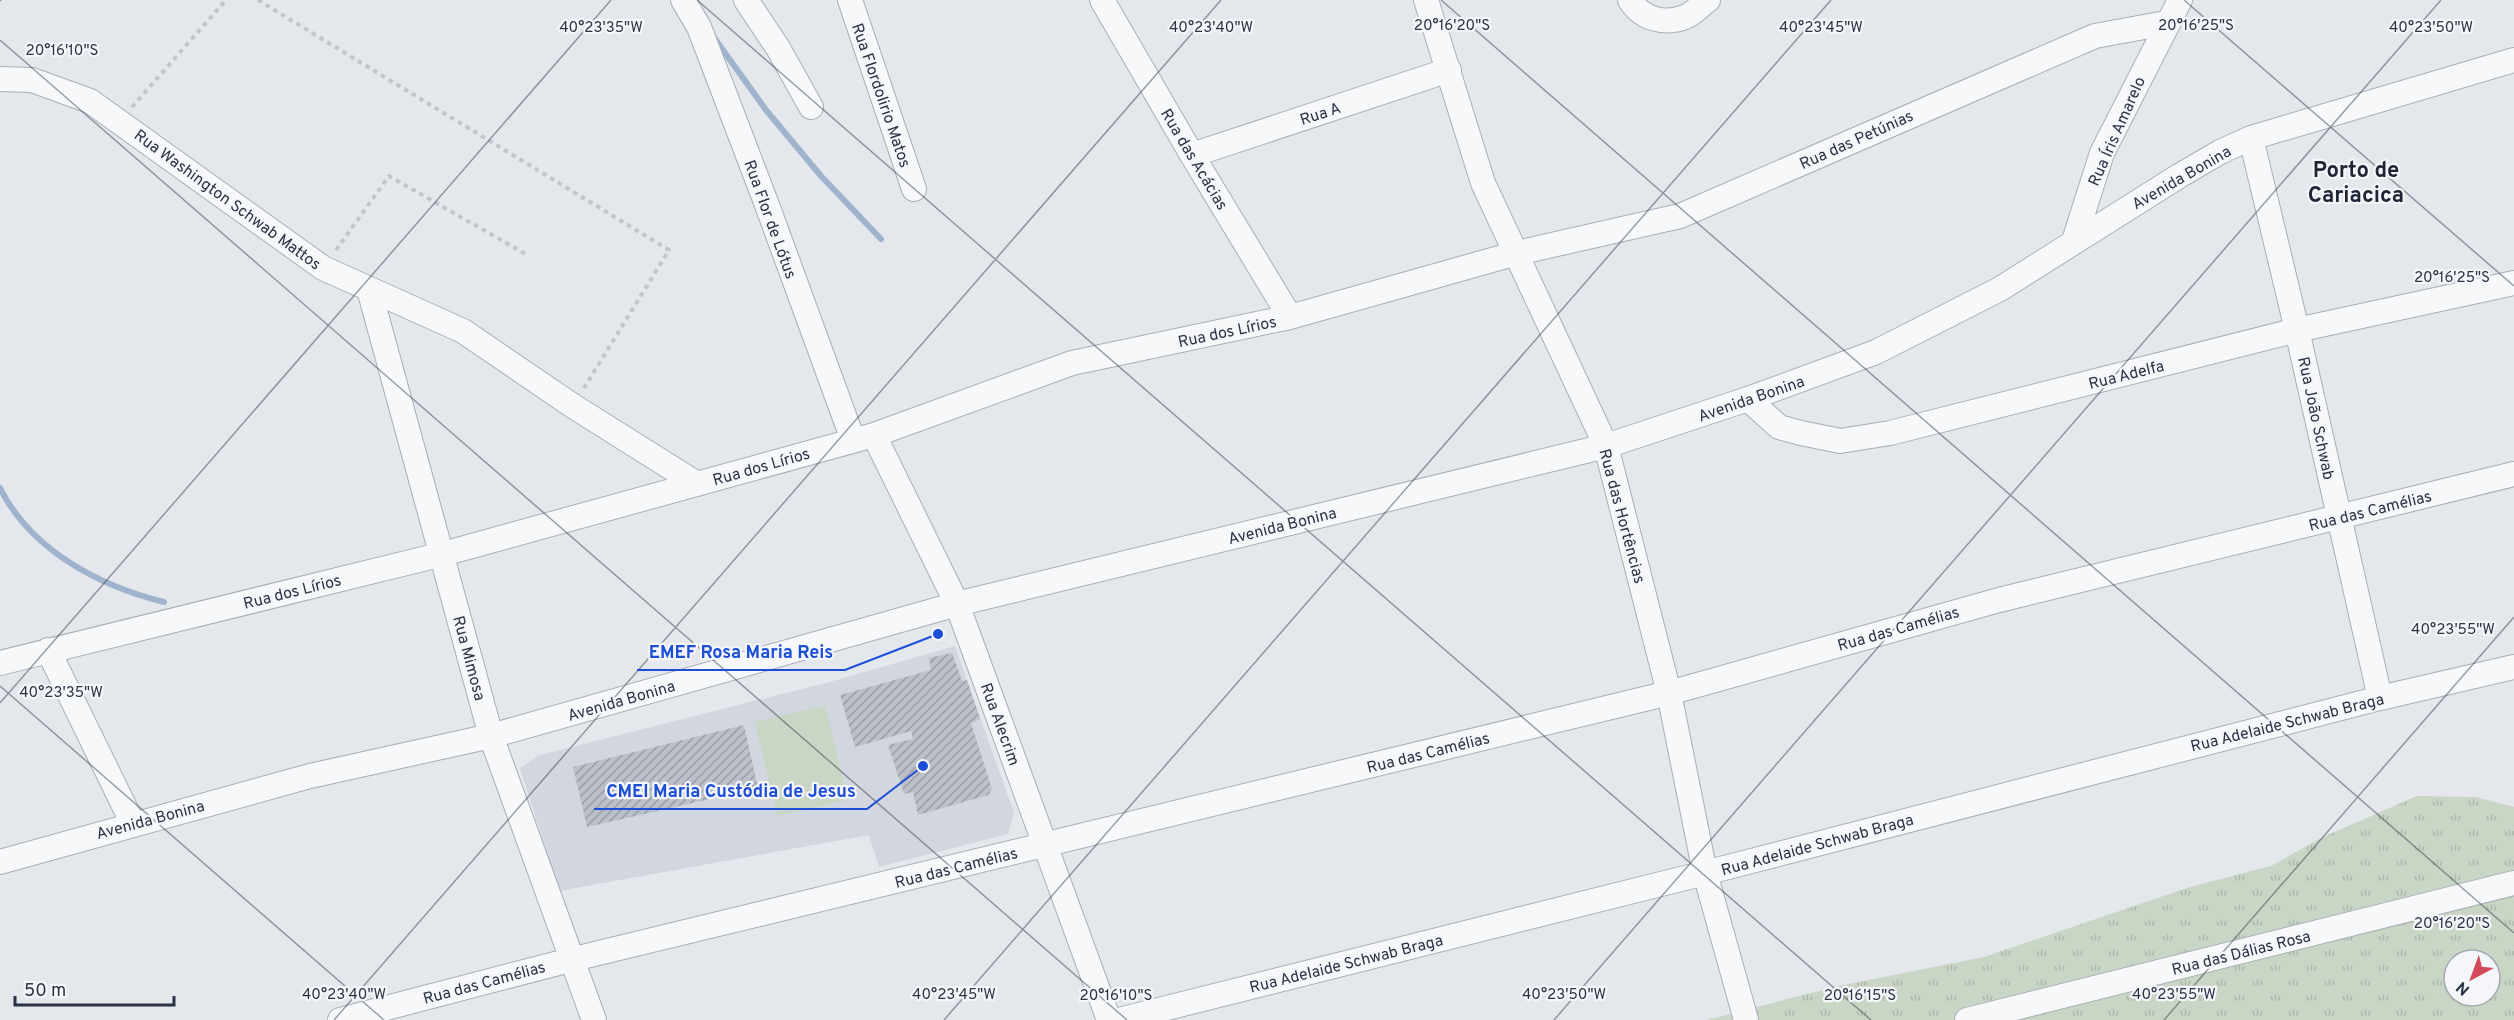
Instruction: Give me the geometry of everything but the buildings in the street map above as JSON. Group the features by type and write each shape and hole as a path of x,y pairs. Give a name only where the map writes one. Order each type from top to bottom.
{"street":[{"name":"Rua Flor de Lótus","path":"683,0 699,27 863,438"},
{"path":"746,0 778,48 811,107"},
{"name":"Rua Flordolirio Matos","path":"850,0 914,189"},
{"name":"Rua das Acácias","path":"1102,0 1290,317"},
{"name":"Rua das Hortências","path":"1426,0 1483,183 1606,446 1669,693 1705,873 1746,1020"},
{"path":"1633,4 1650,18 1668,21 1687,17 1708,0"},
{"path":"2166,24 2180,0"},
{"name":"Rua Íris Amarelo","path":"2074,241 2102,153 2166,24"},
{"name":"Rua das Petúnias","path":"1517,254 1680,216 2095,36 2166,24"},
{"name":"Avenida Bonina","path":"0,862 310,777 492,736 957,604 1606,446 1748,399 1876,352 2000,289 2220,152 2251,138 2514,60"},
{"name":"Rua A","path":"1192,155 1449,70"},
{"name":"Rua Washington Schwab Mattos","path":"0,79 32,80 90,101 323,268 463,331 573,406 697,484"},
{"name":"Rua João Schwab","path":"2251,138 2380,698"},
{"name":"Rua dos Lírios","path":"0,663 442,554 863,438 1072,363 1290,317 1517,254"},
{"name":"Rua Adelfa","path":"1748,399 1779,427 1840,441 1890,433 2297,330 2514,283"},
{"name":"Rua Mimosa","path":"369,289 492,736 594,1020"},
{"name":"Rua Alecrim","path":"863,438 957,604 1109,1020"},
{"name":"Rua das Camélias","path":"340,1020 574,959 1669,693 1999,600 2514,474"},
{"path":"48,650 133,824"},
{"name":"Rua Adelaide Schwab Braga","path":"1119,1020 1705,873 2380,698 2514,667"},
{"name":"Rua das Dálias Rosa","path":"1967,1020 2514,883"}],"path":[{"path":"119,121 226,0"},
{"path":"258,0 669,250 573,406"},
{"path":"323,268 389,176 529,256"}],"shaded area":[{"path":"955,646 1014,813 1008,834 879,867 869,835 559,891 520,768 540,755 826,683"}],"green space":[{"path":"825,706 848,800 777,816 755,722"},
{"path":"2417,796 2475,797 2514,807 2514,1020 1707,1020 1834,987 1984,957 2190,887 2271,866 2321,838"}],"waterway":[{"path":"715,39 766,110 821,176 881,239"},
{"path":"0,488 13,510 30,530 69,562 115,586 164,602"}],"place":[{"name":"EMEF Rosa Maria Reis","path":"938,634"},
{"name":"CMEI Maria Custódia de Jesus","path":"923,766"}],"district":[{"name":"Porto de Cariacica","path":"2356,182"}]}
